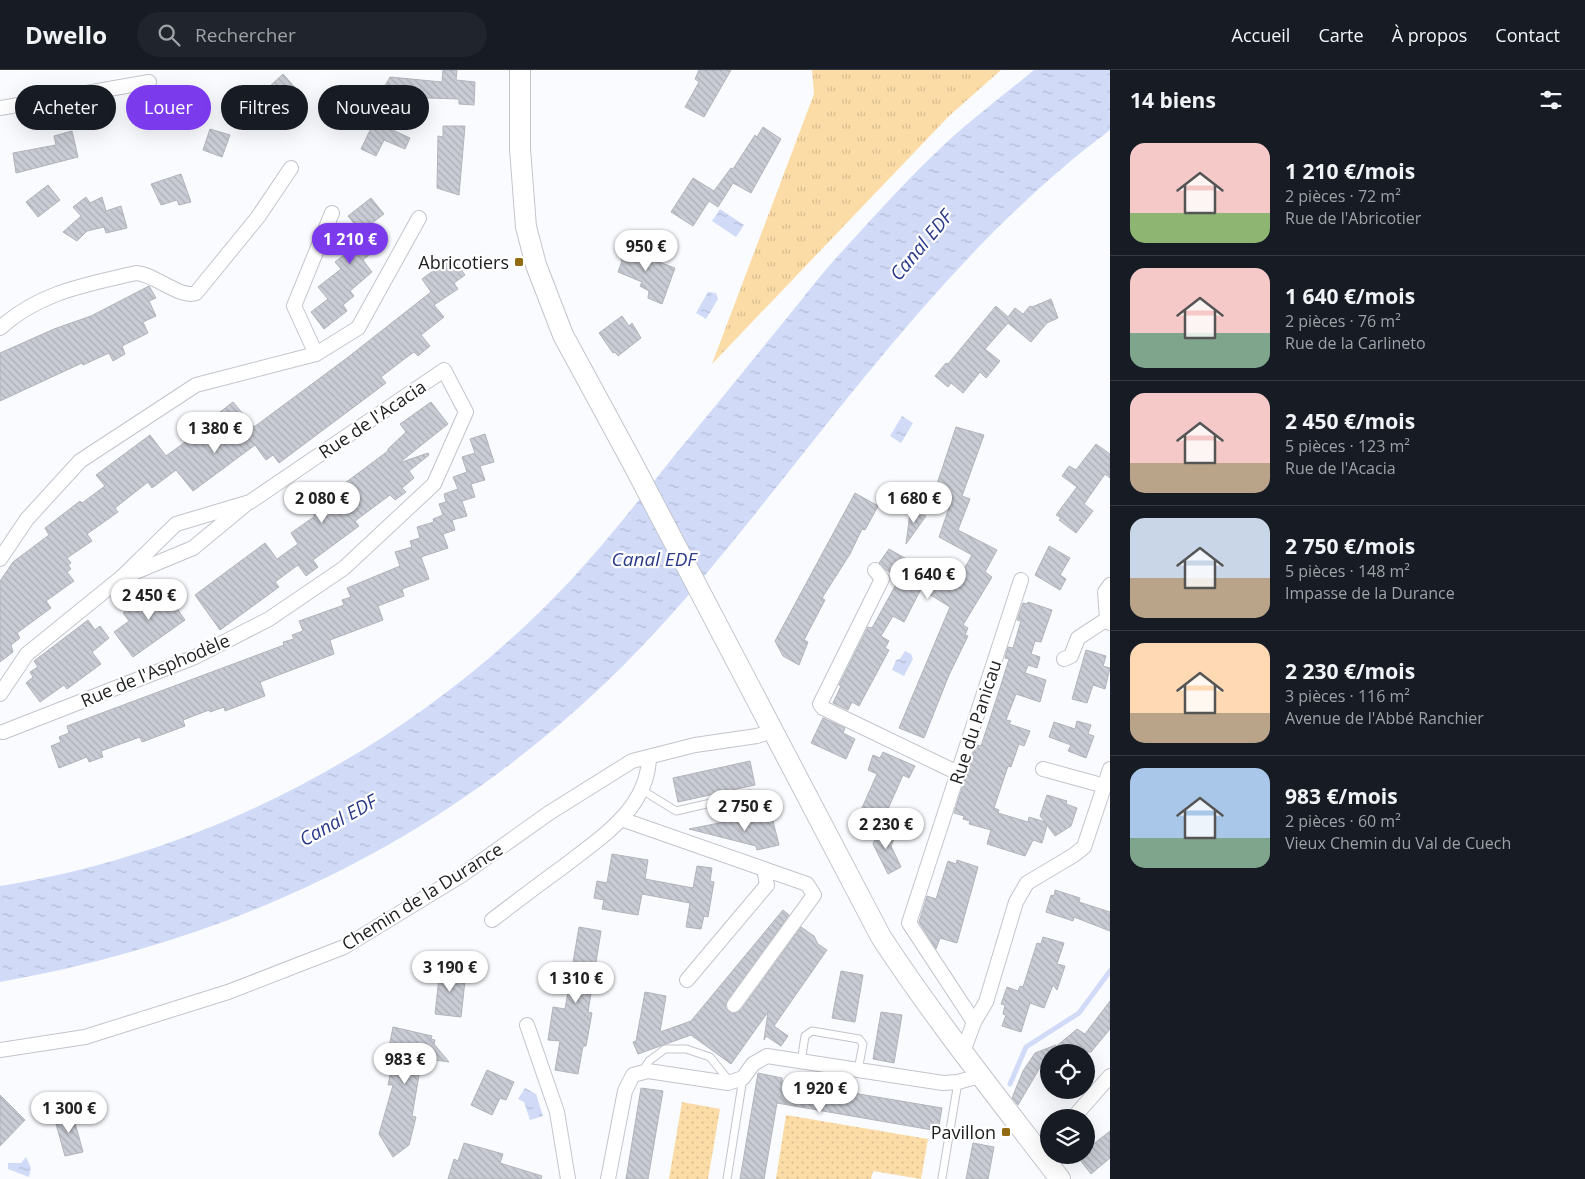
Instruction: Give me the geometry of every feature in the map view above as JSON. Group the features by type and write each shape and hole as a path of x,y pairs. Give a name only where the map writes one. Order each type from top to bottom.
{"street":[{"path":"520,70 520,150 526,227 532,252 563,335 633,464 881,937 910,981 951,1034 979,1076 1040,1143"},
{"path":"0,108 149,82"},
{"path":"0,328 19,311 53,294 136,273 145,274 190,295 196,293 258,217 291,168"},
{"path":"316,354 294,306 332,212"},
{"path":"0,559 27,519 80,461 196,385 316,354 358,328 419,218"},
{"name":"Rue de l'Acacia","path":"122,577 193,548 250,502 444,370"},
{"name":"Rue de l'Asphodèle","path":"1,732 195,658 269,619 344,568 434,484 466,412 444,370"},
{"name":"Rue de l'Acacia","path":"0,694 27,654 122,577 176,524 250,502"},
{"path":"875,570 882,579 820,704 823,708 958,773"},
{"name":"Rue du Panicau","path":"974,1022 909,923 1021,580"},
{"path":"1064,659 1070,656 1078,638 1109,621 1105,592 1110,585"},
{"name":"Chemin de la Durance","path":"0,1050 85,1037 228,992 344,947 462,874 549,813 632,761 695,745 757,736 772,731"},
{"path":"492,920 615,827 642,790 649,771 649,756"},
{"path":"1043,769 1104,786"},
{"path":"963,1052 974,1022 986,1002 1016,902 1027,883 1084,847 1110,769"},
{"path":"621,819 808,884 814,895 734,1005"},
{"path":"687,980 767,885 764,869"},
{"path":"951,1034 974,1022"},
{"path":"527,1025 557,1112 568,1179"},
{"path":"608,1179 625,1091 633,1075 642,1072 737,1080 753,1064 767,1056 943,1083 958,1082 979,1076"},
{"path":"1081,1109 1110,1076"},
{"path":"1052,1164 1060,1179"}],"lane":[{"path":"642,790 676,811 750,794"},
{"path":"801,1062 805,1036 812,1031 859,1039 863,1044 858,1070"},
{"path":"642,1072 649,1060 664,1049 686,1049 710,1057 737,1080 728,1179"},
{"path":"942,1178 958,1082"}],"green space":[{"path":"812,70 1001,70 949,116 712,364 814,94"},
{"path":"682,1102 720,1109 708,1179 669,1179"},
{"path":"786,1115 928,1139 921,1179 873,1171 871,1179 776,1179"}],"water":[{"name":"Canal EDF","path":"1034,70 1110,70 1110,130 1048,180 991,235 937,292 885,352 685,599 614,674 539,741 460,800 376,852 288,895 196,932 100,960 0,982 0,886 80,870 159,846 236,816 310,780 381,738 448,691 512,638 570,581 597,551 822,275 868,223 948,141"},
{"path":"720,209 744,225 736,237 712,221"},
{"path":"708,292 716,293 718,299 706,319 696,313"},
{"path":"902,416 913,423 901,443 890,436"},
{"path":"905,651 911,654 913,659 904,676 892,670 896,660 900,659"},
{"path":"525,1088 536,1094 543,1116 530,1120 524,1102 518,1099"},
{"path":"26,1157 31,1168 29,1177 8,1169 8,1163 21,1163"}],"building":[{"path":"443,70 457,70 456,80 475,82 474,105 459,104 459,99 429,98 429,85 385,85 390,77 442,82"},
{"path":"699,70 731,70 704,117 685,107 699,82 695,79"},
{"path":"283,74 293,85 271,85"},
{"path":"443,126 465,126 459,195 437,188 438,136 443,137"},
{"path":"763,127 781,139 751,193 733,183 718,207 709,201 693,226 671,212 693,178 714,191 731,168 733,169 755,135 757,137"},
{"path":"210,130 230,135 222,157 203,150"},
{"path":"370,130 393,130 410,138 405,149 384,140 376,156 361,149"},
{"path":"72,131 78,157 16,173 13,153 56,145 54,136"},
{"path":"181,174 191,202 179,205 177,200 161,205 151,184"},
{"path":"48,185 60,200 38,217 26,202"},
{"path":"86,197 90,203 102,197 106,211 121,206 127,228 106,233 104,227 87,231 77,241 63,232 81,216 73,207"},
{"path":"371,198 384,214 372,223 381,234 369,243 375,250 363,260 372,272 350,291 354,296 343,305 347,311 324,329 311,312 328,299 318,287 341,269 335,262 353,248 345,237 357,227 348,216"},
{"path":"623,243 652,255 651,259 675,268 662,304 648,298 649,291 640,286 642,282 618,272 622,261 619,254"},
{"path":"452,257 465,275 454,283 458,289 434,305 444,317 421,335 430,346 418,356 414,352 381,377 386,383 279,463 273,455 266,460 255,445 193,491 176,470 152,488 148,482 115,508 118,512 87,534 92,541 67,558 71,563 68,565 71,569 67,572 74,581 46,601 51,608 17,633 20,638 11,645 13,652 0,662 0,581 13,562 49,535 45,528 80,501 82,503 105,486 96,475 150,435 166,456 222,415 220,412 233,402 254,427 347,358 431,292 422,279"},
{"path":"149,286 156,298 149,301 156,316 143,322 148,333 122,346 125,354 113,361 109,353 83,365 82,363 0,401 0,353 54,329 91,316"},
{"path":"1051,299 1058,318 1047,323 1031,342 1008,323 985,349 1000,361 986,378 980,372 963,393 951,383 948,387 935,376 946,363 948,364 996,306 1008,317 1015,308 1023,314 1030,306 1032,307"},
{"path":"622,316 629,326 632,323 641,338 618,356 615,352 613,353 599,333"},
{"path":"431,402 448,424 399,463 428,453 429,455 409,471 414,478 402,488 406,492 395,500 390,495 355,521 359,526 313,560 318,567 306,576 298,565 275,582 279,587 220,630 195,595 265,543 277,559 298,544 291,533 315,516 310,509 388,451 406,432 400,424"},
{"path":"956,427 984,435 962,496 970,499 958,530 997,550 985,572 992,577 963,625 968,628 965,635 968,636 949,675 924,738 899,728 950,607 921,589 904,622 893,616 881,636 889,641 885,648 889,650 859,706 852,702 848,710 833,703 841,686 839,685 868,627 872,628 899,579 902,580 879,563 889,549 912,562 908,581 923,585 927,571 954,587 972,555 939,537 953,496 935,490"},
{"path":"485,434 494,462 480,466 485,480 471,484 475,497 462,501 467,516 452,520 455,530 443,534 448,548 421,557 429,579 402,589 404,596 378,606 383,620 330,640 334,654 260,682 265,696 225,711 224,707 210,712 209,710 183,720 185,726 142,742 140,737 101,751 103,757 89,762 87,757 59,768 51,746 61,742 59,737 69,733 67,726 284,645 283,642 294,639 292,635 303,631 299,621 344,605 342,600 351,597 347,588 400,566 395,552 412,547 410,541 420,538 417,527 434,522 433,519 443,515 439,504 446,502 444,494 458,489 453,477 467,472 462,457 475,453 470,439"},
{"path":"1096,444 1110,454 1110,478 1105,474 1084,504 1093,511 1076,533 1059,520 1061,518 1056,515 1077,487 1062,476 1069,466 1076,470"},
{"path":"855,493 878,506 865,530 862,529 850,554 822,598 825,600 804,640 808,642 799,665 783,656 775,641"},
{"path":"910,513 926,516 906,544"},
{"path":"1049,546 1070,558 1060,575 1066,579 1060,590 1035,575"},
{"path":"160,584 185,620 133,657 114,632 129,621 123,613"},
{"path":"1028,602 1052,610 1041,642 1035,641 1031,654 1040,657 1037,668 1028,665 1025,673 1046,680 1040,702 1016,694 1006,720 1011,721 1009,724 1030,731 1024,746 1019,744 1011,767 1008,766 994,808 999,810 998,813 1028,822 1029,817 1045,822 1040,816 1047,795 1067,801 1066,804 1077,808 1071,826 1055,836 1047,825 1042,843 1033,840 1025,856 987,844 991,830 969,824 970,821 963,819 964,816 954,813 976,745 981,746 1000,688 1009,659 1005,658 1008,647 1013,648 1021,621 1017,620 1023,603 1027,604"},
{"path":"88,620 95,630 100,626 109,638 92,652 101,664 67,689 64,685 40,702 26,683 33,677 30,672 38,667 34,661"},
{"path":"1086,650 1106,656 1103,666 1110,668 1105,689 1093,685 1087,703 1072,699"},
{"path":"823,718 845,728 843,733 855,739 846,759 811,743"},
{"path":"1077,721 1091,725 1088,734 1094,736 1086,758 1068,751 1071,745 1049,737 1054,722 1075,729"},
{"path":"883,752 915,766 909,778 903,775 880,827 858,817 877,774 868,770 873,755 880,758"},
{"path":"750,761 755,785 678,802 673,778"},
{"path":"749,817 750,823 772,817 779,845 757,850 756,846 689,829"},
{"path":"880,827 896,835 891,846 901,867 888,874 873,844"},
{"path":"612,854 648,860 645,879 693,888 697,866 712,868 710,881 714,882 708,917 704,916 701,929 686,927 690,903 642,894 638,915 602,909 604,900 594,898 597,881 607,883"},
{"path":"957,860 978,867 957,943 940,938 936,949 919,922 927,896 936,899 948,861 956,864"},
{"path":"1055,890 1080,898 1079,902 1110,912 1110,931 1074,917 1073,921 1046,912 1051,895 1054,896"},
{"path":"783,910 789,915 725,1005 726,1009 733,1014 741,1010 801,927 814,936 818,944 827,950 774,1026 788,1036 781,1046 766,1036 764,1040 768,1012 731,1064 691,1035 638,1054 633,1042 636,1041 645,992 666,996 660,1032 691,1021"},
{"path":"579,927 601,931 588,1012 592,1013 586,1046 583,1046 578,1074 555,1070 560,1041 548,1040 553,1007 565,1009"},
{"path":"1043,937 1064,943 1057,964 1065,966 1057,990 1053,985 1044,1008 1030,1003 1021,1032 1002,1026 1006,1015 1003,1014 1005,1005 1001,1004 1007,987 1018,991 1020,986 1023,987 1037,943 1041,944"},
{"path":"440,969 466,972 461,1017 435,1014"},
{"path":"841,971 863,975 855,1022 832,1018"},
{"path":"1110,1001 1110,1029 1095,1047 1095,1044 1059,1044 1077,1029 1085,1034"},
{"path":"881,1012 902,1015 894,1063 873,1059"},
{"path":"393,1027 432,1036 431,1039 435,1040 434,1044 449,1062 422,1058 412,1116 416,1117 409,1145 393,1157 379,1134 393,1085 388,1085 392,1066 382,1064 384,1052 388,1052"},
{"path":"1040,1051 1040,1067 1018,1105 1012,1098 1023,1071 1035,1053"},
{"path":"487,1070 514,1082 506,1100 500,1098 492,1115 471,1105"},
{"path":"758,1073 782,1078 782,1081 942,1108 938,1131 777,1103 764,1179 740,1179"},
{"path":"641,1088 663,1091 648,1179 626,1179"},
{"path":"0,1095 25,1120 0,1146"},
{"path":"72,1112 83,1152 65,1156 54,1117"},
{"path":"1110,1131 1110,1158 1091,1174 1083,1164 1095,1164 1095,1143"},
{"path":"464,1143 503,1154 500,1163 542,1176 541,1179 448,1179 454,1159 458,1161"},
{"path":"973,1143 994,1147 988,1179 966,1179"}],"waterway":[{"path":"1010,1084 1026,1047 1079,1013 1110,971"}],"place":[{"name":"Abricotiers","path":"519,262"},
{"name":"Pavillon","path":"1006,1132"}]}
